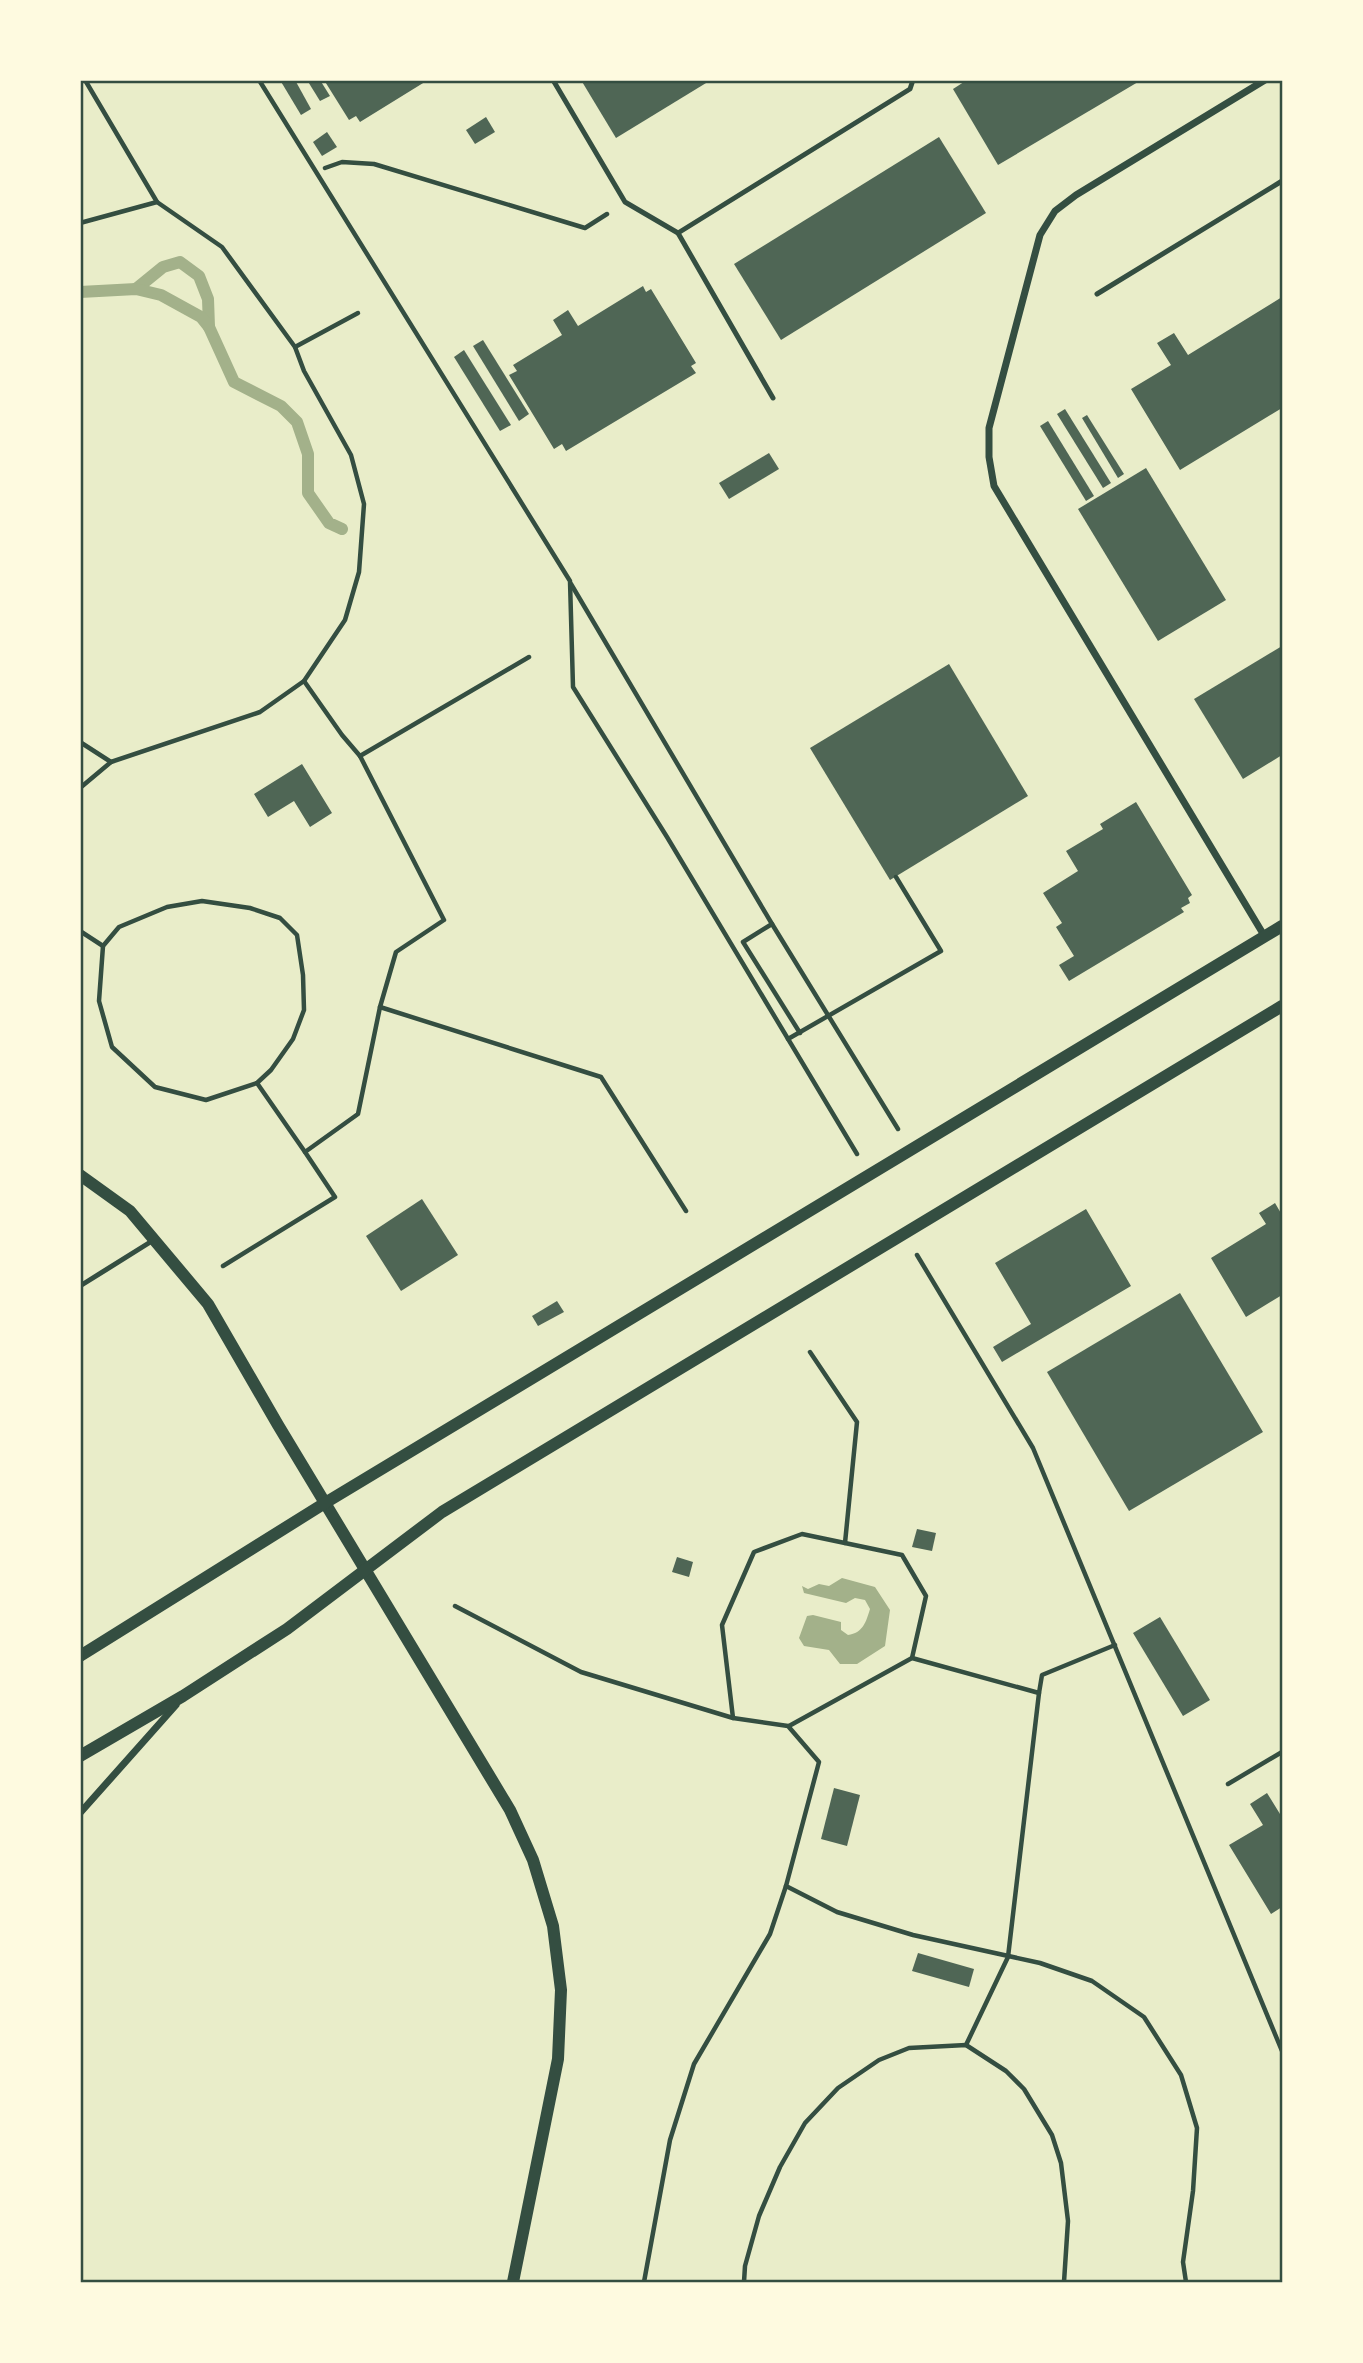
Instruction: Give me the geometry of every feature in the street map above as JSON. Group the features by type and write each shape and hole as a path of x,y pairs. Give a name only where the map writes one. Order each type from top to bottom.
{"street":[{"path":"1265,80 1076,195 1055,211 1040,235 1036,248 989,428 989,457 994,486 1265,937"},
{"path":"80,1656 325,1503 1283,926"},
{"path":"80,1756 183,1696 287,1629 442,1512 1283,1006"},
{"path":"80,1175 130,1210 208,1304 510,1810 533,1860 553,1926 561,1990 558,2059 513,2283"},
{"path":"80,1813 183,1696"}],"lane":[{"path":"553,80 625,202 678,233 774,398"},
{"path":"678,233 910,89 913,80"},
{"path":"1097,294 1283,181"},
{"path":"80,1286 155,1240"}],"path":[{"path":"80,788 111,762 260,712 304,681 345,620 359,572 364,504 351,455 304,371 295,347 222,247 157,202 85,80"},
{"path":"259,80 570,581 772,924 911,1150"},
{"path":"325,168 342,162 374,164 585,228 625,202"},
{"path":"80,223 157,202"},
{"path":"295,347 358,313"},
{"path":"570,581 573,687 667,837 858,1156"},
{"path":"360,756 529,657"},
{"path":"304,681 360,756 444,920 396,952 380,1007 358,1114 306,1152"},
{"path":"80,742 111,762"},
{"path":"788,1040 941,951 897,877"},
{"path":"202,901 250,908 280,918 297,934 303,975 304,1010 293,1039 271,1070 257,1083 206,1100 155,1087 111,1047 99,1001 103,946 118,927 167,907 202,901"},
{"path":"772,924 743,942 800,1032"},
{"path":"80,931 103,946"},
{"path":"380,1007 601,1077 686,1211"},
{"path":"223,1266 335,1197 257,1083"},
{"path":"913,1249 1034,1448 1283,2052"},
{"path":"810,1352 857,1422 845,1544"},
{"path":"733,1718 722,1625 754,1552 802,1534 902,1555 926,1596 912,1657"},
{"path":"455,1606 581,1672 733,1718 788,1726 912,1657 1039,1693"},
{"path":"966,2045 1008,1957 1042,1675 1115,1645"},
{"path":"644,2283 670,2140 694,2064 770,1934 786,1886 819,1762 788,1726"},
{"path":"1228,1784 1283,1752"},
{"path":"786,1886 837,1912 913,1935 1040,1963 1092,1981 1144,2017 1181,2075 1197,2129 1193,2191 1183,2262 1186,2283"},
{"path":"744,2283 745,2266 759,2216 780,2167 805,2123 830,2096 878,2060 909,2048 966,2045 1006,2071 1024,2089 1052,2136 1061,2163 1068,2221 1064,2283"}],"shaded area":[{"path":"842,1578 875,1587 890,1610 885,1646 857,1664 840,1664 829,1650 804,1646 799,1638 807,1616 841,1622 841,1630 848,1635 863,1626 870,1609 865,1600 855,1598 846,1603 804,1593 802,1586 808,1589 819,1584 829,1586"}],"building":[{"path":"280,80 295,80 311,109 301,115"},
{"path":"307,80 320,80 330,96 320,101"},
{"path":"324,80 428,80 360,122 356,116 349,120"},
{"path":"581,80 711,80 616,138"},
{"path":"967,80 1138,82 998,165 953,89"},
{"path":"486,117 495,132 475,144 466,130"},
{"path":"327,132 337,147 322,156 313,142"},
{"path":"939,137 986,213 781,340 734,264"},
{"path":"643,286 646,292 651,289 696,363 691,366 696,373 566,451 562,444 554,449 509,375 517,371 513,365 562,335 553,320 568,310 578,326"},
{"path":"1282,297 1282,408 1180,470 1131,389 1171,365 1157,343 1174,333 1188,355"},
{"path":"483,340 529,414 519,421 473,346"},
{"path":"464,350 511,425 500,431 454,357"},
{"path":"1065,409 1111,483 1103,488 1057,414"},
{"path":"1087,415 1124,474 1118,478 1082,418"},
{"path":"1048,421 1094,496 1086,501 1040,426"},
{"path":"769,453 779,469 729,499 719,483"},
{"path":"1146,468 1226,600 1158,641 1078,509"},
{"path":"1282,646 1282,755 1243,779 1194,699"},
{"path":"949,664 1028,796 890,880 810,748"},
{"path":"302,764 332,813 310,827 294,801 268,817 254,794"},
{"path":"1136,802 1192,895 1188,898 1190,903 1181,908 1184,912 1069,981 1059,965 1074,956 1056,927 1062,923 1043,893 1078,871 1066,851 1103,829 1100,824"},
{"path":"422,1199 458,1255 401,1291 366,1236"},
{"path":"1275,1203 1282,1215 1282,1295 1246,1317 1211,1258 1266,1224 1259,1213"},
{"path":"1086,1209 1131,1286 1002,1362 993,1347 1031,1324 995,1263"},
{"path":"1180,1293 1263,1432 1129,1511 1047,1372"},
{"path":"557,1301 564,1312 538,1326 532,1316"},
{"path":"917,1529 936,1533 932,1551 912,1547"},
{"path":"677,1557 693,1562 689,1577 672,1572"},
{"path":"1160,1617 1210,1700 1183,1716 1133,1633"},
{"path":"834,1788 860,1795 847,1846 821,1839"},
{"path":"1267,1793 1280,1814 1282,1813 1282,1907 1271,1914 1229,1845 1263,1825 1250,1804"},
{"path":"918,1953 974,1969 969,1987 912,1971"}],"waterway":[{"path":"136,289 163,267 180,262 199,276 208,299 209,327"},
{"path":"80,292 136,289 161,295 201,317 209,327 234,382 281,406 297,422 308,454 308,493 329,523 342,529"}]}
